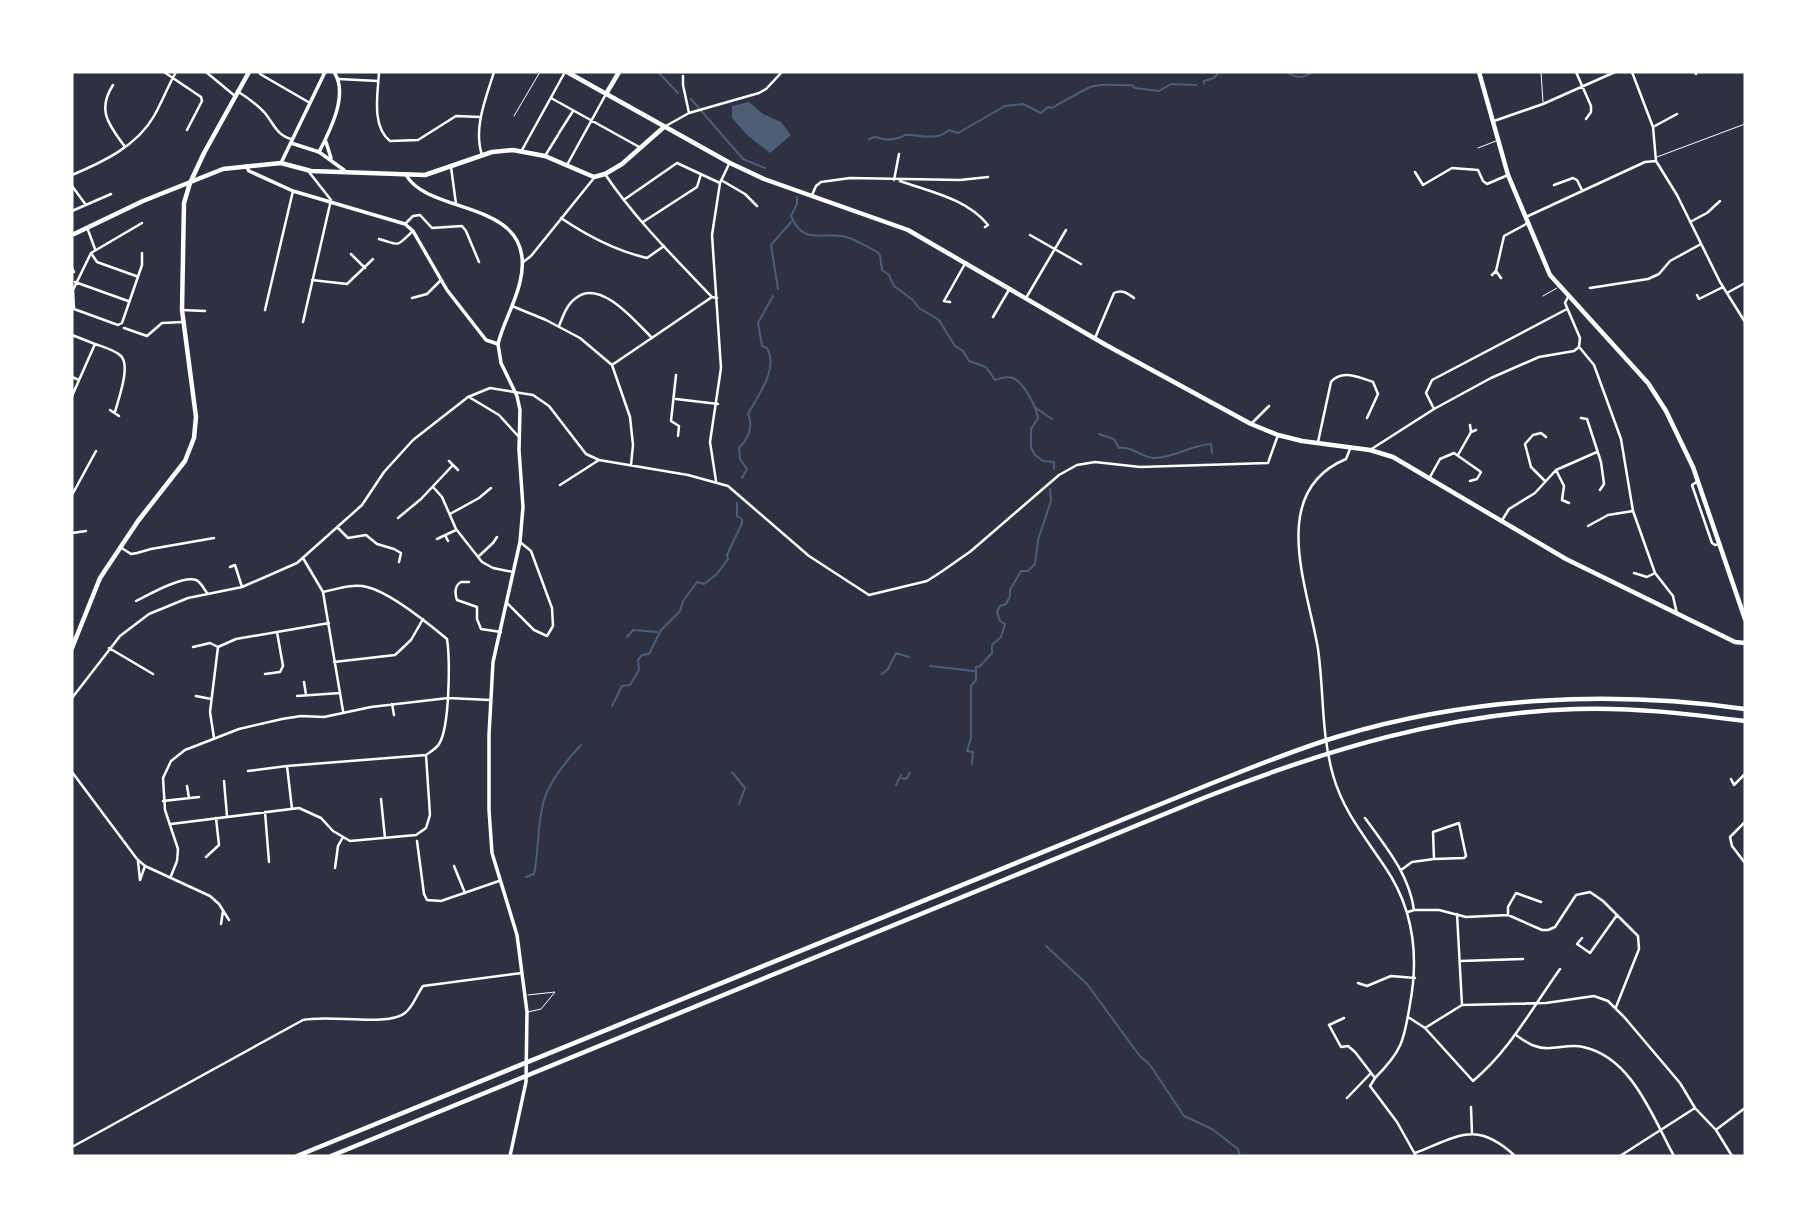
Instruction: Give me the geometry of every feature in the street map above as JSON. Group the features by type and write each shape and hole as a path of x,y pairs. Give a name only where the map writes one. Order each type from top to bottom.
{"main road":[{"path":"72,648 74,631 100,578 119,547 185,461 194,438 196,417 182,310 184,203 190,183 249,72"},
{"path":"319,152 326,139 340,91 339,79 334,72"},
{"path":"566,72 764,179 908,230 1251,424 1278,435 1368,450 1393,457 1566,559 1735,642 1745,643"},
{"path":"606,93 619,72"},
{"path":"1479,72 1508,175 1550,275 1648,383 1677,431 1699,481 1744,609 1745,619"},
{"path":"281,163 325,73"},
{"path":"72,235 143,201 223,169 281,163 308,170 425,175 496,151 522,150 545,156 594,177 622,164 664,127"},
{"path":"326,139 331,160"},
{"path":"291,141 319,152 344,170"},
{"path":"246,166 248,170 293,191 405,224 413,231 442,280 486,340 498,344"},
{"path":"406,175 415,186 491,217 507,229 518,244 522,263 520,282 502,326 498,344 501,363 515,392 520,410 523,507 520,542 493,662 490,700 492,853 517,935 527,1012 528,1042 523,1099 510,1156"},
{"path":"297,1156 1198,789 1338,736 1439,711 1532,701 1633,698 1745,709"},
{"path":"331,1156 1275,769 1437,724 1502,715 1575,709 1665,712 1745,720"}],"street":[{"path":"164,72 201,97 187,130"},
{"path":"72,175 125,148 145,130 176,72"},
{"path":"206,72 236,94 248,98 265,113 279,133 291,141"},
{"path":"319,72 325,73"},
{"path":"379,72 377,111 384,136 390,141 418,140 456,116 480,117"},
{"path":"482,155 480,117 494,72"},
{"path":"522,150 566,72"},
{"path":"664,127 689,113 750,97 766,89 782,72"},
{"path":"1585,72 1577,74 1591,106 1591,112 1586,119"},
{"path":"1494,121 1543,104 1615,72"},
{"path":"1632,72 1653,127 1657,159 1723,287 1745,322"},
{"path":"260,74 310,103"},
{"path":"684,76 683,85 689,113"},
{"path":"339,79 378,81"},
{"path":"113,85 106,103 107,120 125,148"},
{"path":"567,165 606,93"},
{"path":"551,98 641,148"},
{"path":"545,156 573,111"},
{"path":"1653,127 1677,114"},
{"path":"896,180 899,154"},
{"path":"1492,275 1496,271 1504,236 1582,190 1657,159"},
{"path":"625,199 677,163 721,181 745,194 757,206"},
{"path":"716,481 710,442 718,404 721,369 714,297 712,234 721,181 730,163"},
{"path":"451,167 456,204"},
{"path":"1415,172 1423,185 1452,168 1478,170 1486,184 1508,175"},
{"path":"303,322 330,202 308,170"},
{"path":"605,174 664,246 714,297"},
{"path":"643,222 697,187 701,174"},
{"path":"522,263 593,183 594,177"},
{"path":"812,195 821,182 863,177 960,180 988,177"},
{"path":"1554,185 1573,178 1582,190"},
{"path":"896,180 966,205 988,225"},
{"path":"72,186 86,205"},
{"path":"265,310 293,191"},
{"path":"72,211 111,194"},
{"path":"1690,222 1707,213 1720,201"},
{"path":"405,224 413,216 420,215 432,228 462,226 467,231 479,262"},
{"path":"561,218 578,230 634,255 647,258 664,246"},
{"path":"142,223 93,251 75,282 74,309 118,325 122,323 142,265 142,253"},
{"path":"87,228 97,262 138,276"},
{"path":"1026,298 1066,230"},
{"path":"379,239 394,246 413,231"},
{"path":"1030,235 1081,264"},
{"path":"1590,288 1648,279 1659,274 1670,261 1701,244"},
{"path":"351,254 365,268"},
{"path":"312,280 347,284 373,259"},
{"path":"950,302 944,301 965,262"},
{"path":"1496,271 1500,278"},
{"path":"412,298 427,293 442,280"},
{"path":"75,282 129,302"},
{"path":"1727,293 1745,283"},
{"path":"1697,295 1699,299 1723,287"},
{"path":"993,317 1010,288"},
{"path":"1095,338 1114,293 1119,290 1134,298"},
{"path":"558,327 574,299 584,293 592,293 611,300 626,311 652,338"},
{"path":"612,365 714,297"},
{"path":"1368,450 1490,378 1539,357 1574,351 1579,347 1580,338 1565,303 1568,297"},
{"path":"512,306 580,338 612,365 630,417 633,445 631,466"},
{"path":"1434,409 1426,393 1432,380 1567,309"},
{"path":"182,310 205,311"},
{"path":"124,328 147,336 162,323 183,322"},
{"path":"72,335 120,355 125,362 125,373 115,412"},
{"path":"72,396 95,344"},
{"path":"1579,347 1594,365 1621,439 1633,511 1655,573 1673,596 1677,614"},
{"path":"1317,443 1331,382 1336,376 1342,374 1373,382 1378,394 1367,418"},
{"path":"676,375 671,421 680,426 678,436"},
{"path":"72,377 79,380"},
{"path":"72,698 120,636 149,614 207,593 242,587 268,577 303,558 362,505 384,471 413,440 468,397 490,388 533,395 548,406 586,454 600,460 716,481 728,486 809,556 866,595 927,581 971,551 1059,475 1077,465 1095,462 1140,467 1268,463 1278,435"},
{"path":"468,397 499,415 520,439"},
{"path":"674,399 718,404"},
{"path":"1251,424 1269,406"},
{"path":"110,410 119,416"},
{"path":"1581,418 1587,419 1601,462 1604,484 1600,490"},
{"path":"1458,455 1471,432 1471,425"},
{"path":"1471,432 1476,430"},
{"path":"1545,481 1531,467 1525,444 1533,435 1541,433 1546,437"},
{"path":"1350,449 1346,459 1332,465 1307,491 1300,523 1300,566 1318,648 1324,730 1333,776 1347,811 1387,869 1408,912 1414,949 1415,978 1408,1017 1396,1056 1370,1087 1397,1122 1415,1155 1472,1133 1499,1141 1515,1156"},
{"path":"72,495 96,451"},
{"path":"1502,522 1509,509 1535,493 1556,470 1597,452"},
{"path":"1429,479 1440,458 1458,455 1481,472 1477,479 1470,481"},
{"path":"560,485 600,460"},
{"path":"449,461 458,470"},
{"path":"398,518 453,465"},
{"path":"1556,470 1564,486 1562,500 1569,503"},
{"path":"72,477 79,481"},
{"path":"433,487 442,497 456,529 482,562 493,568 513,572"},
{"path":"449,515 491,488"},
{"path":"1588,526 1608,515 1633,511"},
{"path":"405,512 409,517"},
{"path":"338,528 348,538 366,535 377,544 401,553"},
{"path":"437,539 456,529"},
{"path":"72,533 86,531"},
{"path":"445,535 448,541"},
{"path":"479,556 497,537"},
{"path":"119,547 131,554 137,554 214,538"},
{"path":"506,603 534,630 547,636 552,626 552,608 531,551 520,542"},
{"path":"401,553 407,550"},
{"path":"399,562 401,553"},
{"path":"303,558 323,592 343,711"},
{"path":"230,567 235,565 242,587"},
{"path":"1634,573 1647,577 1655,573"},
{"path":"458,577 455,594 457,600 477,607 477,619 481,628 501,632"},
{"path":"136,601 166,586 193,579 201,584 207,593"},
{"path":"459,583 469,582"},
{"path":"248,771 426,755 439,745 444,734 449,652 447,639 422,619 369,587 357,586 323,592"},
{"path":"334,662 395,655 411,640 422,619"},
{"path":"218,647 236,639 329,623"},
{"path":"265,674 280,672 283,666 277,632"},
{"path":"193,647 210,643 218,647"},
{"path":"214,738 210,718 218,647"},
{"path":"109,648 153,674"},
{"path":"304,682 306,695"},
{"path":"297,696 340,692"},
{"path":"196,696 211,699"},
{"path":"171,876 178,849 163,801 163,778 171,761 185,750 214,738 282,719 335,716 343,711 447,698 490,700"},
{"path":"392,704 394,715"},
{"path":"170,824 292,809 311,812 350,841 416,835 426,828 430,815 426,755"},
{"path":"288,766 292,809"},
{"path":"72,772 138,861 210,896 229,920"},
{"path":"1731,779 1734,785 1745,774"},
{"path":"225,781 227,816"},
{"path":"187,786 188,798"},
{"path":"163,801 199,797"},
{"path":"381,799 384,838"},
{"path":"265,812 269,862"},
{"path":"206,857 219,845 216,818"},
{"path":"1366,818 1409,885 1414,910"},
{"path":"1745,822 1730,837 1732,846 1745,863"},
{"path":"1401,870 1412,862 1464,858 1466,856 1459,823 1435,829 1434,859"},
{"path":"335,867 338,846 343,838"},
{"path":"417,841 427,900 441,901 499,881"},
{"path":"138,861 140,880 145,866"},
{"path":"454,866 465,893"},
{"path":"1512,887 1516,893 1541,902"},
{"path":"1408,912 1439,910 1457,915 1508,915 1542,930 1548,930 1555,927 1576,895 1590,892 1603,901 1637,936 1639,949 1616,1007"},
{"path":"1508,915 1508,907 1516,893"},
{"path":"221,924 223,911"},
{"path":"1457,915 1462,1005"},
{"path":"1587,958 1617,915"},
{"path":"1582,938 1577,944 1590,953"},
{"path":"1458,961 1523,959"},
{"path":"1408,1017 1425,1028 1473,1081 1491,1066 1516,1035 1560,969"},
{"path":"72,1147 303,1020 334,1017 392,1019 404,1014 423,986 523,973"},
{"path":"1358,983 1367,986 1391,976 1415,978"},
{"path":"1425,1028 1462,1005 1546,1003 1594,996 1608,1001 1681,1083 1695,1108 1716,1130 1732,1156"},
{"path":"1344,1018 1329,1025 1341,1047 1348,1046 1355,1052 1375,1078"},
{"path":"1516,1035 1533,1046 1583,1046 1611,1059 1640,1093 1674,1156"},
{"path":"1347,1098 1371,1073"},
{"path":"1471,1107 1472,1133"},
{"path":"1620,1156 1695,1108"},
{"path":"1716,1130 1745,1108"}],"lane":[{"path":"514,116 540,72"},
{"path":"1541,72 1543,104"},
{"path":"1657,159 1745,124"},
{"path":"1478,148 1498,140"},
{"path":"1543,296 1559,287"},
{"path":"526,995 555,992 541,1009 527,1012"}],"water":[{"path":"749,102 763,114 781,122 791,135 770,153 748,136 732,118 732,106"}],"waterway":[{"path":"658,72 678,93"},
{"path":"1204,84 1204,81 1214,78 1219,72"},
{"path":"1287,72 1300,77 1313,72"},
{"path":"869,139 892,139 905,135 936,136 949,130 958,133 1005,106 1023,104 1041,113 1048,107 1052,108 1086,89 1097,86 1132,85 1135,88 1159,91 1171,84 1196,85"},
{"path":"691,99 743,159 765,168"},
{"path":"797,197 797,204 791,216 801,231 812,235 846,237 877,252 882,270 889,275 894,286 919,308 939,320 955,346 963,351 969,361 986,367 995,380 1011,377 1021,385 1032,401 1038,418 1031,429 1031,448 1043,461 1054,462 1054,469"},
{"path":"778,289 771,245 791,222"},
{"path":"742,478 747,469 740,459 739,448 749,433 748,414 769,374 770,365 770,356 767,348 762,346 758,323 773,296"},
{"path":"1036,408 1052,419"},
{"path":"1099,434 1114,439 1119,448 1151,458 1211,444 1212,453"},
{"path":"972,764 973,752 967,751 971,738 971,686 976,680 976,667 992,653 992,645 1001,637 1005,624 1000,621 997,612 1000,606 1006,604 1010,590 1021,571 1028,571 1035,564 1038,540 1051,501 1050,489"},
{"path":"612,706 622,686 630,685 639,670 638,660 642,655 649,654 661,630 680,611 683,601 697,582 704,584 717,574 728,559 727,555 742,523 742,519 737,516 737,503"},
{"path":"627,637 633,630 657,632"},
{"path":"882,674 888,669 896,653 909,657"},
{"path":"930,666 974,671"},
{"path":"526,877 534,874 545,796 558,772 581,745"},
{"path":"732,772 745,788 739,804"},
{"path":"902,778 906,779 910,773"},
{"path":"896,785 901,775"},
{"path":"1046,946 1087,984 1139,1055 1150,1065 1184,1116 1212,1129 1238,1149 1240,1156"}]}
